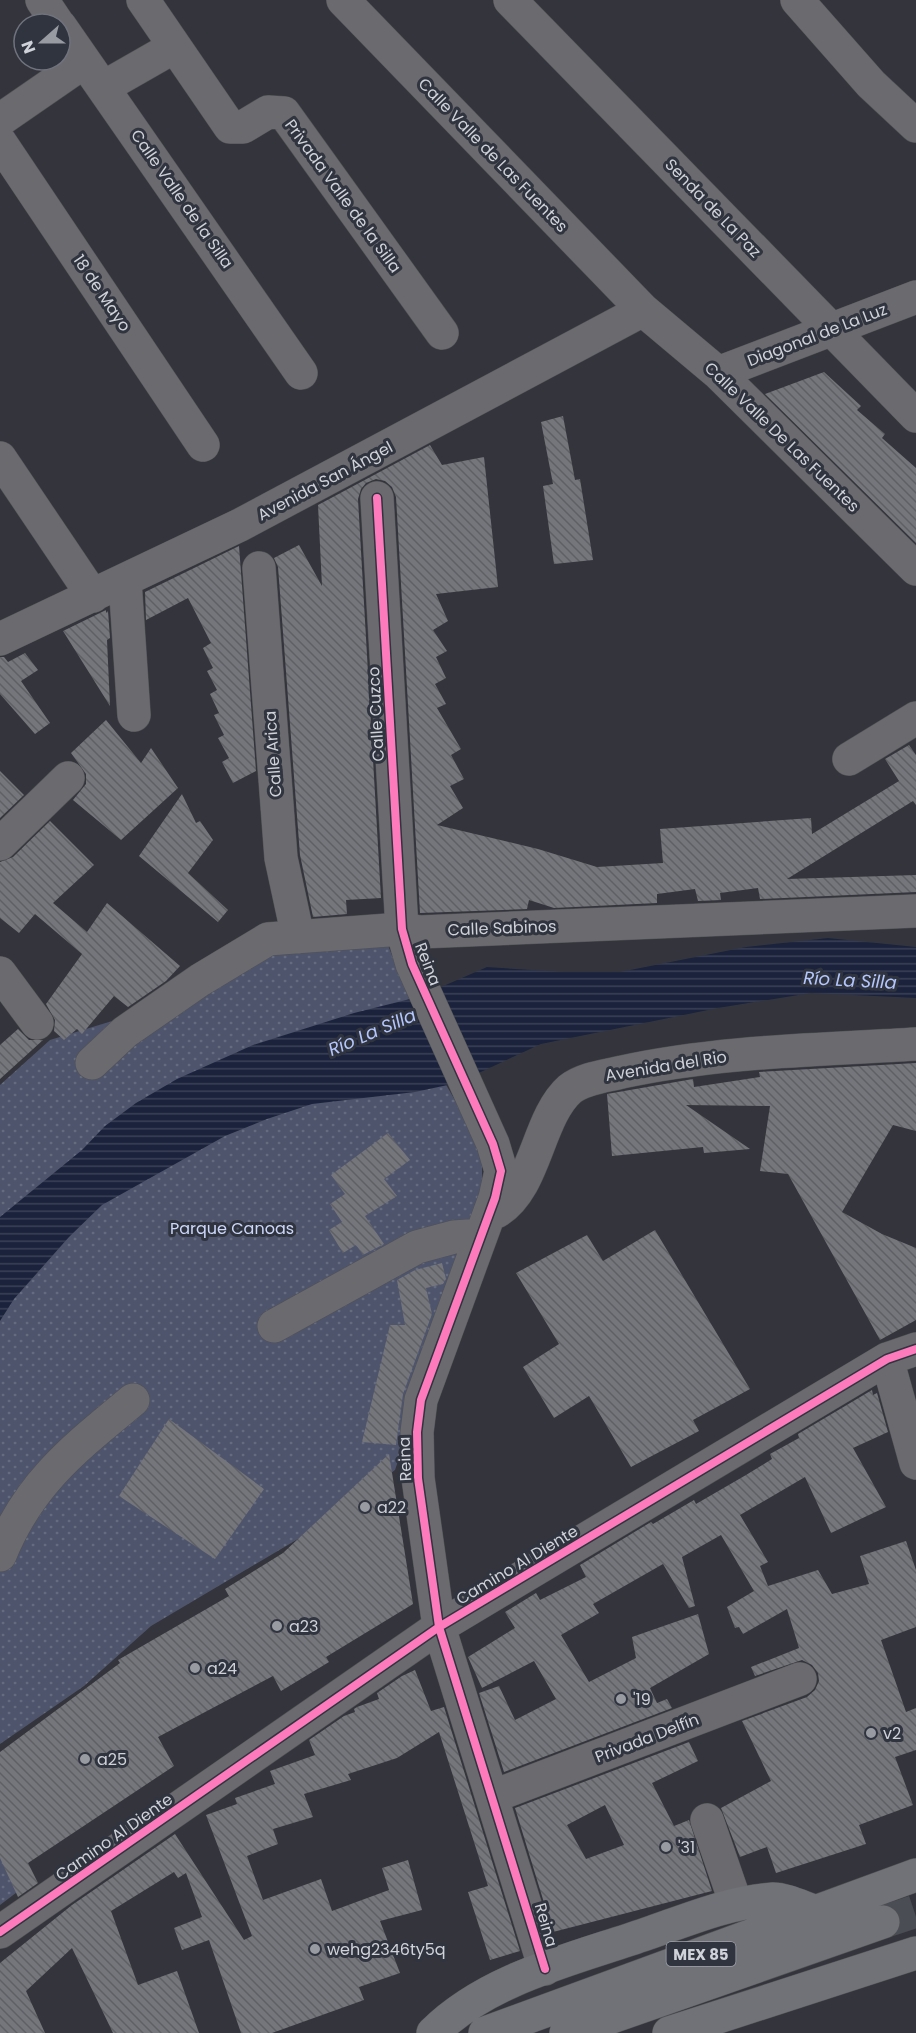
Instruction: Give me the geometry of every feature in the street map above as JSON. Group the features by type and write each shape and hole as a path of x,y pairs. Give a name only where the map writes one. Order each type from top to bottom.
{"highway":[{"name":"MEX 85","path":"485,2033 916,1875"},
{"path":"433,2033 449,2017 488,1993 545,1969 736,1904 776,1899 817,1911"},
{"path":"566,2033 883,1922"},
{"path":"669,2033 727,2022 916,1953"}],"street":[{"name":"Privada Valle de la Silla","path":"144,0 230,127 243,127 268,112 284,114 442,333"},
{"name":"Calle Valle de Las Fuentes","path":"342,0 643,310"},
{"name":"Senda de La Paz","path":"510,0 916,416"},
{"path":"797,0 871,84 916,126"},
{"name":"Calle Valle de la Silla","path":"72,44 301,373"},
{"path":"0,120 94,75 174,47"},
{"name":"18 de Mayo","path":"0,142 203,445"},
{"name":"Diagonal de La Luz","path":"718,373 916,297"},
{"name":"Calle Valle De Las Fuentes","path":"643,310 718,373 916,569"},
{"name":"Avenida San Ángel","path":"0,639 125,581 345,471 643,310"},
{"path":"0,458 93,596"},
{"name":"Calle Cuzco","path":"377,498 402,929"},
{"name":"Calle Arica","path":"259,568 281,858 298,937"},
{"path":"125,581 134,715"},
{"path":"849,759 916,718"},
{"path":"0,844 68,778"},
{"name":"Calle Sabinos","path":"92,1063 125,1032 200,980 268,939 402,929 420,932 916,911"},
{"name":"Reina","path":"402,929 412,964 493,1144 501,1172 485,1225 429,1373 417,1432 418,1478 439,1627 494,1796 545,1969"},
{"path":"0,973 37,1023"},
{"name":"Avenida del Rio","path":"485,1225 505,1207 518,1190 554,1113 570,1089 592,1078 662,1063 738,1054 916,1044"},
{"path":"274,1326 417,1247 454,1237 485,1225"},
{"path":"902,1354 916,1463"},
{"name":"Camino Al Diente","path":"0,1932 439,1627 902,1354"},
{"path":"0,1555 33,1493 51,1471 64,1456 133,1400"},
{"name":"Privada Delfín","path":"494,1796 800,1679"},
{"path":"706,1820 736,1904"}],"green space":[{"name":"Parque Canoas","path":"387,943 445,1083 466,1119 482,1160 482,1192 468,1251 395,1470 298,1539 151,1626 84,1686 0,1744 0,1085 50,1040 145,1011 275,948"},
{"path":"0,1822 29,1883 0,1905"}],"water":[{"name":"Río La Silla","path":"828,938 916,947 916,998 811,993 718,1008 541,1044 457,1083 415,1092 312,1104 267,1119 225,1136 102,1205 69,1237 14,1299 0,1321 0,1217 82,1150 105,1126 136,1103 177,1079 253,1045 354,1013 418,997 487,967 563,972 620,972 746,947"}],"building":[{"path":"824,372 861,406 857,410 885,434 882,438 916,468 916,543 765,394"},
{"path":"563,416 575,480 580,479 593,560 554,564 543,486 553,484 541,422"},
{"path":"430,445 442,465 484,457 498,587 436,594 448,621 433,630 447,651 436,657 446,678 435,684 446,704 437,708 461,749 451,755 464,779 450,786 463,808 437,825 538,849 597,867 663,863 660,829 811,818 812,834 899,781 885,759 909,745 916,755 916,805 913,801 787,879 916,875 916,892 760,899 758,888 720,893 721,900 698,901 695,889 657,894 657,903 554,908 529,900 527,909 420,913 396,497 392,487 385,481 376,479 366,483 358,499 381,898 346,900 347,914 313,917 300,855 278,567 274,558 299,545 322,586 318,505"},
{"path":"239,546 256,771 233,783 222,762 229,758 218,738 224,735 214,715 219,713 210,694 217,690 207,671 213,668 203,648 211,643 188,598 146,620 145,592"},
{"path":"106,610 106,613 108,611 110,638 107,640 110,706 63,631"},
{"path":"25,653 38,670 21,681 50,723 35,734 0,694 0,657 4,657 8,662"},
{"path":"106,720 141,763 151,748 178,788 121,840 73,800 86,784 86,774 71,753"},
{"path":"0,771 24,795 0,818"},
{"path":"182,794 196,823 200,821 213,840 188,873 228,910 218,922 139,856"},
{"path":"50,821 94,865 53,903 87,932 107,903 180,966 166,981 128,1007 114,996 82,1034 77,1029 64,1040 54,1031 55,1020 46,1004 82,954 35,914 19,933 0,918 0,862 13,857"},
{"path":"18,1029 29,1040 43,1040 0,1079 0,1045"},
{"path":"916,1063 916,1131 893,1125 842,1212 882,1234 916,1248 916,1320 880,1340 788,1174 760,1171 770,1106 686,1105 750,1149 704,1153 703,1147 612,1156 607,1094 693,1079 694,1087 760,1077 759,1072"},
{"path":"388,1133 410,1160 384,1179 397,1196 365,1216 384,1244 363,1255 356,1245 343,1253 329,1230 342,1222 330,1204 345,1194 331,1175"},
{"path":"655,1230 750,1389 693,1420 699,1431 631,1467 589,1396 554,1418 523,1367 559,1344 516,1273 587,1235 603,1261"},
{"path":"442,1263 446,1279 443,1284 426,1288 432,1314 403,1394 396,1445 362,1442 390,1325 405,1325 397,1280 415,1270"},
{"path":"872,1390 873,1395 877,1393 888,1432 853,1448 886,1507 831,1533 805,1477 740,1515 768,1562 760,1566 768,1586 818,1570 832,1594 869,1584 860,1556 906,1541 916,1570 916,1627 881,1640 906,1712 916,1708 916,1750 895,1757 913,1805 859,1825 866,1844 776,1873 767,1847 740,1857 721,1808 771,1781 742,1721 807,1697 815,1690 819,1681 818,1673 812,1665 802,1660 755,1676 751,1667 799,1648 787,1609 743,1634 739,1627 735,1628 727,1607 754,1591 721,1535 682,1557 695,1606 689,1608 663,1564 593,1604 599,1613 561,1635 589,1682 636,1658 632,1637 698,1614 709,1654 650,1688 657,1703 667,1699 672,1708 504,1772 479,1693 499,1686 515,1720 556,1699 534,1661 482,1688 468,1657 515,1628 505,1612 536,1593 540,1600 586,1577 580,1565 651,1522 653,1524 694,1500 696,1504 746,1475 772,1459 770,1454 799,1438 798,1434"},
{"path":"169,1419 264,1489 215,1559 119,1496"},
{"path":"389,1454 413,1604 326,1657 329,1662 281,1691 273,1676 158,1737 174,1766 28,1863 38,1883 18,1897 0,1858 0,1752 120,1663 118,1660 229,1596 225,1589 283,1553"},
{"path":"415,1670 431,1711 444,1707 520,1951 490,1960 468,1892 488,1886 439,1732 397,1758 348,1774 351,1780 304,1794 313,1817 273,1829 278,1844 247,1856 263,1900 321,1879 332,1911 389,1890 382,1868 408,1860 422,1910 380,1921 400,1973 359,1987 364,2000 272,2033 241,2033 209,1940 182,1950 174,1928 202,1917 186,1873 178,1878 174,1872 111,1911 138,1985 177,1971 199,2033 113,2033 72,1948 26,1991 45,2033 0,2033 0,1963 72,1905 175,1834 244,1940 252,1936 206,1815 237,1804 235,1798 275,1784 270,1771 315,1755 309,1740 344,1716 355,1712 354,1709 357,1707 379,1699 377,1693"},
{"path":"689,1742 698,1761 652,1783 674,1826 689,1820 712,1891 553,1932 515,1808","holes":["605,1805 624,1845 586,1859 567,1825"]}],"tunnel":[{"path":"883,1922 916,1911"}],"cycle path":[{"path":"377,498 402,929 412,964 493,1144 501,1171 495,1198 421,1400 417,1432 418,1478 439,1627 545,1969"},
{"path":"0,1932 439,1627 887,1359 916,1349"}],"place":[{"name":"a22","path":"365,1507"},
{"name":"a23","path":"277,1626"},
{"name":"a24","path":"195,1668"},
{"name":"'19","path":"621,1699"},
{"name":"v2","path":"871,1733"},
{"name":"a25","path":"85,1759"},
{"name":"'31","path":"666,1847"},
{"name":"wehg2346ty5q","path":"315,1949"}]}
